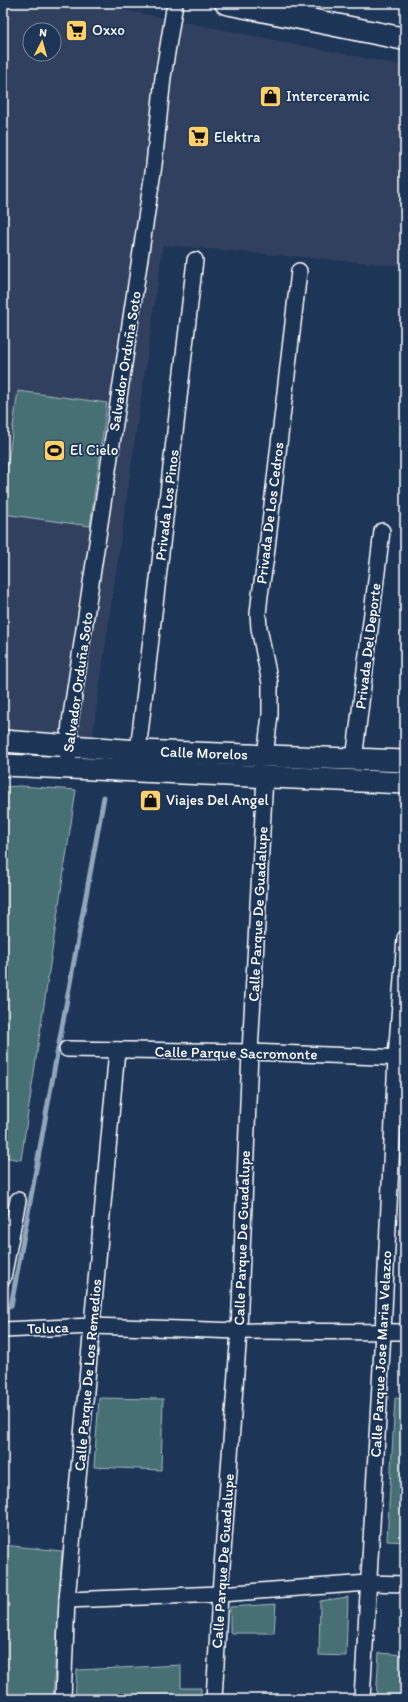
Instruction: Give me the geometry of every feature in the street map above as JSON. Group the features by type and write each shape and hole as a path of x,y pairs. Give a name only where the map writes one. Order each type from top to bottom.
{"main road":[{"path":"226,3 405,39"},
{"name":"Calle Morelos","path":"3,741 138,751 405,761"},
{"name":"Calle Morelos","path":"3,765 405,783"}],"street":[{"name":"Salvador Orduña Soto","path":"67,767 70,747 70,722 153,173 163,77 176,3"},
{"name":"Privada Los Pinos","path":"138,751 195,260"},
{"name":"Privada De Los Cedros","path":"266,756 270,715 270,683 259,628 260,595 266,557 299,271"},
{"name":"Privada Del Deporte","path":"354,760 382,531"},
{"name":"Calle Parque De Guadalupe","path":"214,1699 239,1330 250,1052 265,777"},
{"name":"Calle Parque Jose Maria Velazco","path":"362,1699 400,1058 405,938"},
{"name":"Calle Parque Sacromonte","path":"67,1049 250,1052 400,1058"},
{"name":"Calle Parque De Los Remedios","path":"63,1699 67,1600 117,1050"},
{"path":"4,1269 18,1200"},
{"name":"Toluca","path":"3,1330 92,1326 405,1332"},
{"path":"67,1600 220,1594 368,1583 405,1584"}],"shaded area":[{"path":"3,3 89,3 405,66 405,266 163,245 91,746 3,739"}],"green space":[{"name":"El Cielo","path":"18,391 107,403 90,526 3,514 3,497"},
{"path":"20,786 76,790 21,1160 3,1157 3,787"},
{"path":"3,1195 11,1197 3,1283"},
{"path":"99,1398 163,1399 161,1470 94,1467"},
{"path":"395,1398 405,1399 405,1542 387,1541"},
{"path":"3,1545 62,1551 53,1699 3,1699"},
{"path":"348,1597 346,1656 319,1655 320,1601"},
{"path":"276,1604 274,1633 230,1633 230,1607"},
{"path":"379,1653 405,1655 405,1699 376,1699"},
{"path":"181,1665 181,1688 201,1688 201,1699 75,1699 77,1670"}],"waterway":[{"path":"11,1306 104,797"}],"place":[{"name":"Oxxo","path":"76,30"},
{"name":"Interceramic","path":"271,96"},
{"name":"Elektra","path":"198,137"},
{"name":"El Cielo","path":"55,450"},
{"name":"Viajes Del Angel","path":"151,800"}]}
